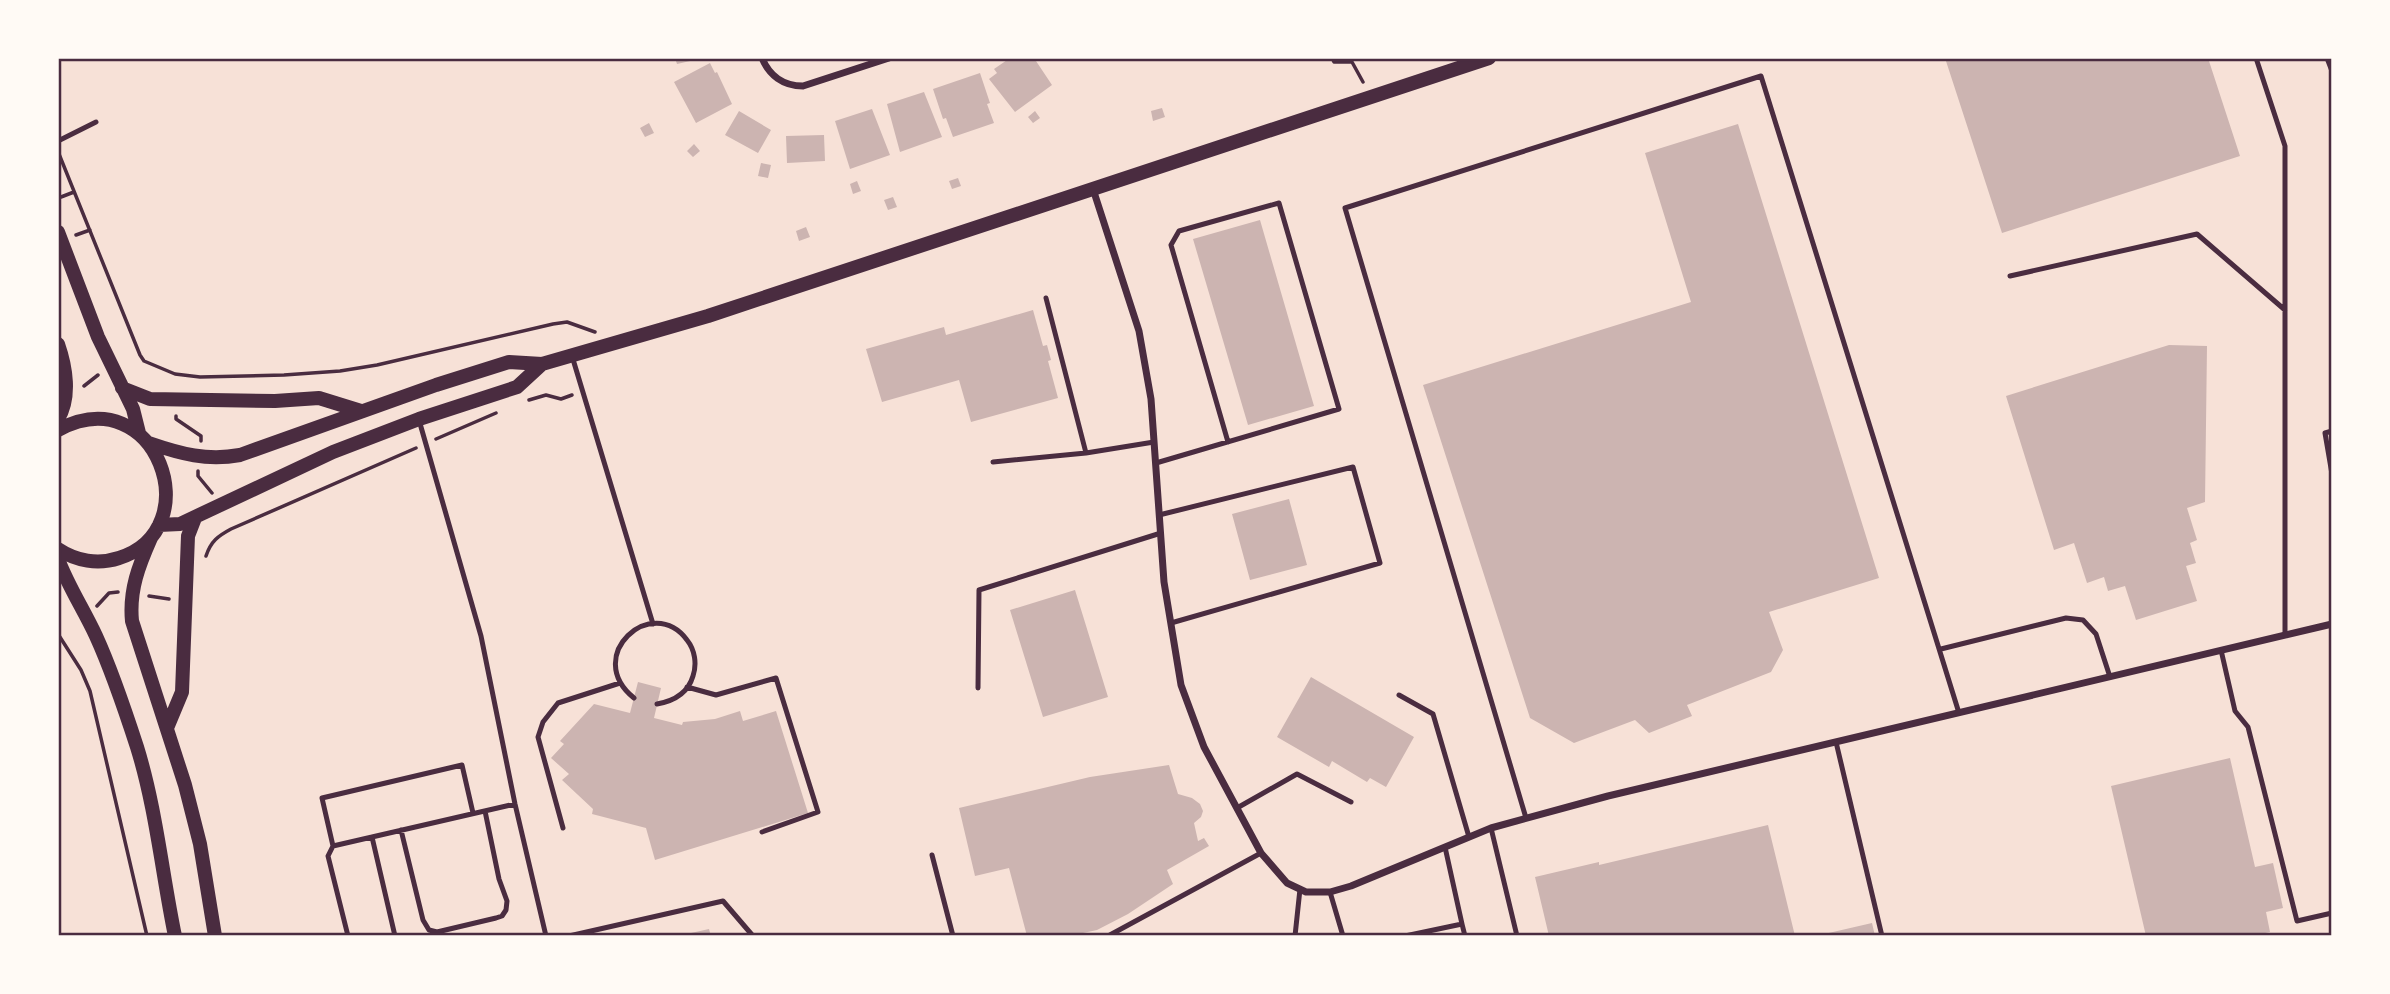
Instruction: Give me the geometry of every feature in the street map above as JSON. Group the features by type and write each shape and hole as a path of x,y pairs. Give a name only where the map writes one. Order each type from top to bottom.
{"main road":[{"path":"58,430 76,422 98,419 120,423 144,438 186,455 221,458 240,455 509,362 542,364 708,316 1489,58"},
{"path":"58,232 98,337 144,438 160,462 166,484 166,498 155,531 137,570 131,607 139,645 167,728 200,844 215,936"},
{"path":"58,344 66,375 62,412 58,419"},
{"path":"58,550 81,560 111,560 139,548 155,531 195,518 311,461 419,419 517,387 542,364"},
{"path":"122,388 150,399 275,401 319,398 361,411"},
{"path":"167,728 182,692 188,536 195,518"},
{"path":"58,559 65,580 102,648 137,748 152,808 175,936"}],"street":[{"path":"762,58 774,77 793,86 803,86 889,58"},
{"path":"1093,189 1139,331 1150,399 1164,582 1181,685 1205,747 1262,853 1287,883 1306,892 1330,892 1351,886 1491,828 1527,818 2332,624"}],"lane":[{"path":"2256,58 2285,146 2285,635"},
{"path":"2327,58 2332,71"},
{"path":"1527,818 1345,208 1761,76 1959,713"},
{"path":"58,141 96,122"},
{"path":"1156,463 1228,442 1339,408 1279,203 1179,231 1171,245 1228,442"},
{"path":"2010,276 2197,234 2285,310"},
{"path":"1046,298 1086,453"},
{"path":"572,356 653,624"},
{"path":"419,419 481,636 515,804 546,936"},
{"path":"2332,431 2325,433 2332,474"},
{"path":"993,461 1086,453 1154,442"},
{"path":"1159,514 1353,467 1380,563 1171,623"},
{"path":"978,688 979,590 1161,533"},
{"path":"1941,649 2066,618 2083,620 2096,634 2110,677"},
{"path":"634,698 620,683 615,664 620,644 635,629 653,624 673,628 689,642 696,662 695,672 677,698 657,704"},
{"path":"2221,650 2235,711 2248,727 2297,922 2332,913"},
{"path":"687,687 716,695 776,678 818,812 762,832"},
{"path":"563,828 538,737 542,722 558,703 620,683"},
{"path":"1398,695 1433,714 1469,837"},
{"path":"1836,742 1882,936"},
{"path":"348,936 328,856 333,846 321,798 462,765 473,813"},
{"path":"1237,808 1297,774 1351,802"},
{"path":"333,846 515,804"},
{"path":"401,831 422,920 429,930 437,932 496,918 502,916 506,910 506,901 485,811"},
{"path":"1491,828 1517,936"},
{"path":"372,837 395,936"},
{"path":"1445,847 1465,936"},
{"path":"1108,936 1262,853"},
{"path":"932,855 953,936"},
{"path":"1295,936 1300,889"},
{"path":"1330,892 1343,936"},
{"path":"569,936 723,901 753,936"},
{"path":"1405,936 1462,924"}],"path":[{"path":"1332,58 1334,62 1352,61 1371,97"},
{"path":"58,152 140,355 144,361 175,374 200,377 260,376 340,371 567,322 586,328 614,343"},
{"path":"61,197 74,192"},
{"path":"76,235 90,230"},
{"path":"84,386 100,373"},
{"path":"521,403 546,395 561,399 581,391"},
{"path":"176,407 176,419 201,436 201,444"},
{"path":"447,434 496,413"},
{"path":"205,568 205,557 217,537 409,451"},
{"path":"197,469 198,476 212,493"},
{"path":"96,607 109,593 119,592"},
{"path":"144,595 177,600"},
{"path":"58,634 81,670 90,691 148,936"}],"building":[{"path":"675,58 699,58 699,59 677,64"},
{"path":"1010,58 1034,58 1052,85 1015,112 989,79 997,73 994,69"},
{"path":"1945,58 2208,58 2240,156 2002,233"},
{"path":"710,63 732,104 696,123 674,82"},
{"path":"980,73 994,123 953,137 946,118 943,119 933,89"},
{"path":"924,92 942,137 900,152 887,104"},
{"path":"1162,108 1165,117 1153,121 1151,111"},
{"path":"872,109 890,155 850,169 835,121"},
{"path":"739,111 771,130 758,153 725,135"},
{"path":"1035,111 1040,118 1033,123 1028,117"},
{"path":"649,123 654,133 645,137 640,128"},
{"path":"1738,124 1879,578 1769,612 1783,650 1771,672 1687,705 1692,716 1649,733 1635,720 1574,743 1530,718 1423,385 1691,302 1645,153"},
{"path":"824,135 825,161 787,163 786,136"},
{"path":"694,144 700,151 693,157 687,151"},
{"path":"761,163 771,165 768,178 758,176"},
{"path":"958,178 961,186 952,189 949,181"},
{"path":"857,181 861,191 853,194 850,184"},
{"path":"893,197 897,207 888,210 884,200"},
{"path":"1260,220 1314,406 1248,425 1193,239"},
{"path":"806,227 810,237 799,241 796,231"},
{"path":"1033,310 1043,346 1047,345 1051,360 1048,361 1058,398 971,422 959,380 882,402 866,349 944,327 946,335"},
{"path":"2169,345 2207,346 2205,502 2187,508 2197,540 2190,543 2196,563 2186,566 2197,601 2136,620 2125,586 2108,591 2104,577 2087,583 2074,543 2054,550 2006,396"},
{"path":"1289,499 1307,565 1250,580 1232,514"},
{"path":"1075,590 1108,697 1043,717 1010,610"},
{"path":"1311,677 1414,737 1386,787 1370,778 1367,782 1332,761 1329,767 1277,737"},
{"path":"638,682 661,688 654,718 682,725 683,722 715,719 740,711 743,721 776,711 808,813 655,860 646,828 592,814 593,809 562,780 569,774 551,758 564,744 560,741 594,704 630,713"},
{"path":"2230,758 2255,867 2273,863 2283,908 2266,912 2270,932 2251,936 2146,936 2111,786"},
{"path":"1169,765 1178,794 1192,798 1200,804 1203,811 1194,823 1198,841 1204,838 1209,846 1167,870 1173,884 1128,914 1097,930 1069,936 1027,936 1009,868 975,876 959,808 1090,777"},
{"path":"1768,825 1795,936 1549,936 1535,877 1599,862 1599,865"},
{"path":"1872,923 1875,936 1820,936 1820,935"},
{"path":"709,929 711,936 682,935"}]}
